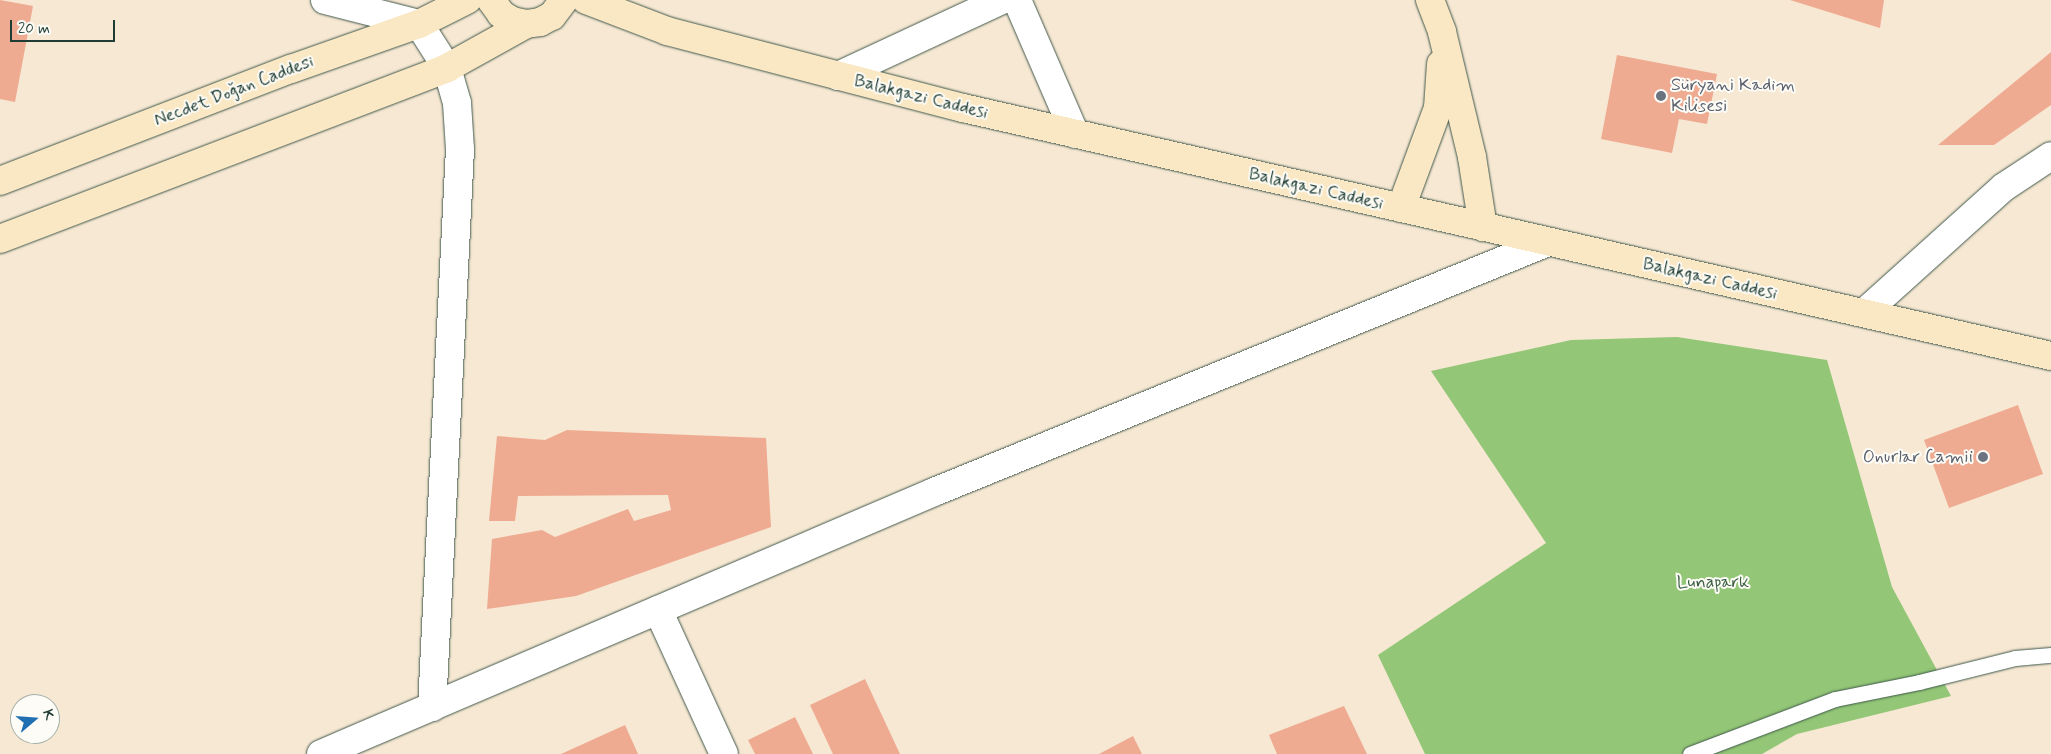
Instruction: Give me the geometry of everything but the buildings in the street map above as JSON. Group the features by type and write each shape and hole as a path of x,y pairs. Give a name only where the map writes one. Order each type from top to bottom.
{"main road":[{"name":"Necdet Doğan Caddesi","path":"0,181 291,69 419,24 467,0"},
{"path":"491,0 501,14 512,21 526,24 540,22 552,16 564,0"},
{"name":"Balakgazi Caddesi","path":"586,0 667,31 963,108 2051,356"},
{"path":"1430,0 1442,32 1472,157 1483,227"},
{"path":"0,239 447,68 526,24"},
{"path":"1401,208 1438,108 1442,32"}],"street":[{"path":"325,0 419,24 447,68 457,103 460,150 432,707"},
{"path":"838,76 1002,0"},
{"path":"1017,0 1075,134"},
{"path":"1864,314 2004,186 2051,156"},
{"path":"321,754 934,492 1548,242"},
{"path":"658,610 724,754"}],"lane":[{"path":"1690,754 1835,699 1918,682 2016,658 2051,654"}],"green space":[{"name":"Lunapark","path":"1677,337 1827,360 1892,587 1951,696 1797,734 1762,754 1425,754 1378,655 1546,543 1431,371 1571,340"}],"place":[{"name":"Süryani Kadim Kilisesi","path":"1661,96"},
{"name":"Onurlar Camii","path":"1983,457"}]}
